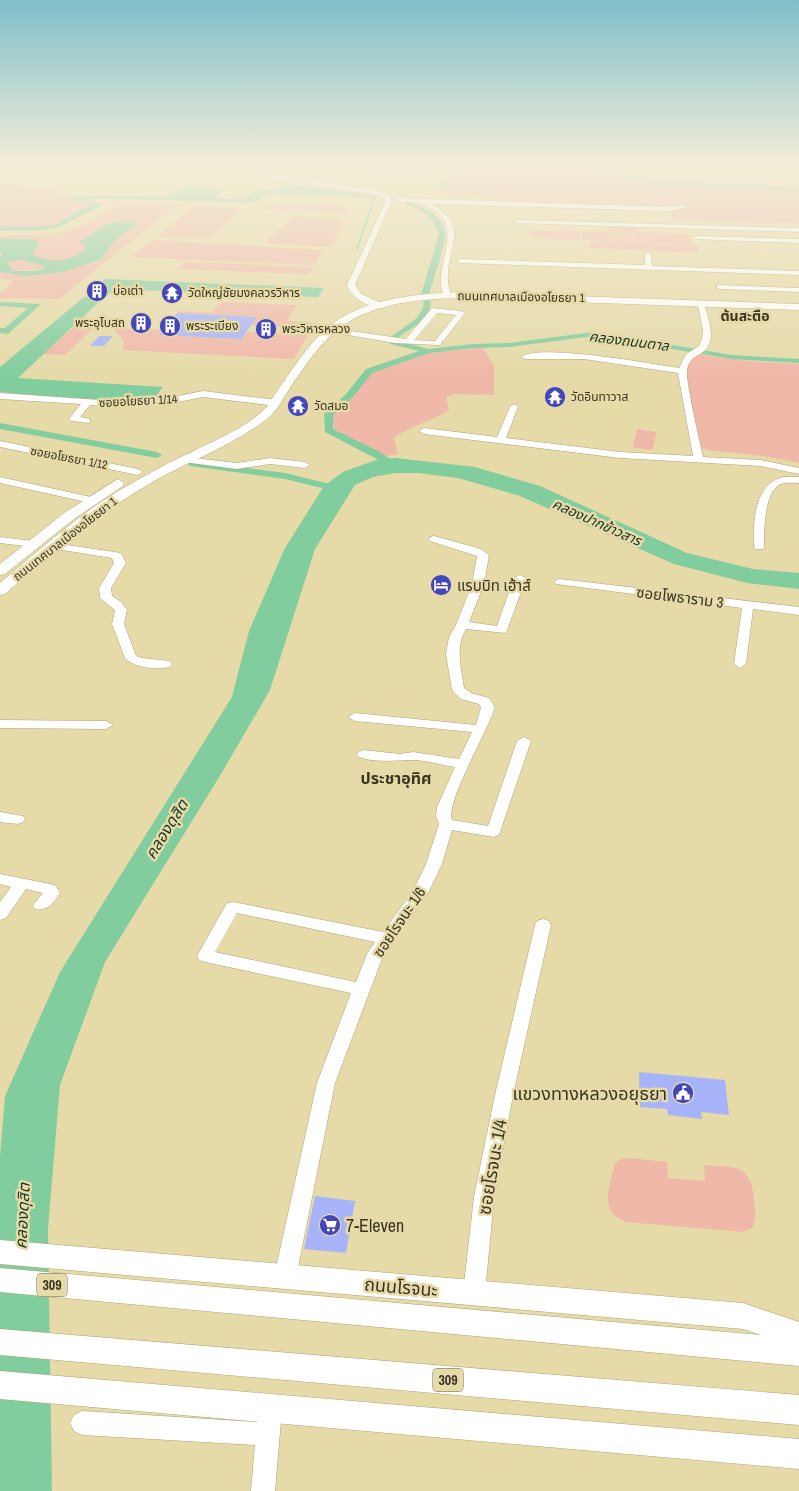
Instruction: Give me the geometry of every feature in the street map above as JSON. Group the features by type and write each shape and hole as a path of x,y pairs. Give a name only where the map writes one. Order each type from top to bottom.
{"main road":[{"path":"361,312 364,294 408,299"},
{"name":"ถนนเทศบาลเมืองอโยธยา 1","path":"0,591 110,502 142,482 256,422 270,411 275,399 330,330 361,312 408,299 447,296 504,296 799,307"},
{"name":"ถนนเทศบาลเมืองอโยธยา 1","path":"1,569 91,500 138,472 227,427 275,399"},
{"name":"ถนนโรจนะ","path":"0,1252 743,1316 799,1336"},
{"name":"ถนนโรจนะ","path":"0,1280 799,1352"},
{"name":"309","path":"0,1342 799,1410"},
{"path":"0,1385 88,1392 269,1421 799,1454"}],"street":[{"path":"373,237 351,285 352,290 385,305"},
{"path":"447,296 444,279 452,237"},
{"path":"696,238 799,241"},
{"path":"648,255 649,268"},
{"path":"460,261 493,259 609,263 649,268 687,266 799,273"},
{"path":"726,261 728,270"},
{"path":"720,287 799,290"},
{"path":"698,458 682,371 705,343 707,330 700,303"},
{"path":"330,330 386,340 408,342 437,343 460,312 435,310 408,342"},
{"path":"525,357 541,355 571,356 682,371"},
{"name":"ซอยอโยธยา 1/14","path":"0,396 87,403 163,402 203,394 275,399"},
{"path":"86,420 74,419 87,403"},
{"path":"501,440 514,407"},
{"path":"424,431 636,457 698,458 761,463 799,472"},
{"name":"ซอยอโยธยา 1/12","path":"0,444 138,472"},
{"path":"186,460 237,466 270,461 305,465"},
{"path":"0,480 91,500"},
{"path":"759,547 759,523 768,490 778,481 799,480"},
{"name":"ซอยโรจนะ 1/6","path":"285,1277 326,1083 361,988 376,954 385,938 420,893 434,864 446,824 443,816 444,807 488,707 484,701 466,696 458,690 452,654 455,637 462,625 478,584 483,555 477,551 434,539"},
{"path":"0,540 33,544"},
{"path":"54,546 117,555 120,563 105,588 106,598 117,604 121,610 118,624 131,658 140,662 166,664"},
{"path":"1,569 22,572"},
{"path":"462,625 502,630 520,578"},
{"name":"ซอยโพธาราม 3","path":"560,582 799,611"},
{"path":"740,664 748,605"},
{"path":"355,716 480,728"},
{"path":"0,724 106,725"},
{"path":"446,824 494,832 524,741"},
{"path":"363,754 400,758 413,756 462,764"},
{"path":"0,816 18,819"},
{"path":"0,879 51,891 52,893 41,905"},
{"path":"0,914 22,883"},
{"path":"361,988 205,956 232,907 385,938"},
{"name":"ซอยโรจนะ 1/4","path":"474,1293 484,1197 504,1096 543,925"},
{"path":"82,1423 269,1421 263,1491"}],"shaded area":[{"path":"91,237 85,238 86,248 81,253 68,259 55,261 34,256 32,253 39,245 37,241 31,239 0,238"},
{"path":"120,237 137,237 123,248 117,250 119,251 59,299 0,298 0,293 12,281 0,278 0,272 11,275 67,271 102,260 115,240"},
{"path":"157,237 210,237 207,239"},
{"path":"272,237 337,237 334,244 326,247 265,243"},
{"path":"580,237 580,240 529,238"},
{"path":"582,237 633,237 634,242 582,240"},
{"path":"634,237 690,237 691,244 635,242"},
{"path":"150,241 323,251 314,265 130,257"},
{"path":"590,242 695,245 698,246 698,253 589,248"},
{"path":"22,260 45,266 44,269 13,271 7,262"},
{"path":"184,262 313,267 309,274 179,269"},
{"path":"221,302 297,305 287,321 315,323 294,359 123,350 124,340 113,329 163,330 159,335 241,339 247,332 291,334 295,327 251,325 256,317 177,313 179,311 212,313"},
{"path":"75,326 94,327 65,355 42,354"},
{"path":"483,348 494,366 494,395 455,394 446,397 449,410 394,438 398,454 385,456 334,429 332,414 351,396 371,372 430,352"},
{"path":"695,354 749,361 799,364 799,463 763,456 706,450 701,447 684,371"},
{"path":"637,430 656,432 653,449 633,447"},
{"path":"630,1158 667,1162 668,1178 705,1181 704,1165 740,1170 746,1174 753,1189 755,1222 752,1228 743,1232 626,1222 617,1217 611,1211 608,1204 609,1189 615,1163 621,1159"}],"water":[{"path":"88,237 120,237 115,240 102,259 67,271 24,276 0,272 0,257 2,254 0,252 0,238 32,239 38,241 39,245 32,253 48,260 68,259 80,253 86,248 80,242","holes":["22,260 44,266 44,269 13,271 7,262"]},
{"path":"105,279 324,288 318,297 114,289 106,297 86,295"},
{"path":"84,297 103,298 18,378 163,387 153,400 80,400 0,392 0,367"},
{"path":"0,302 41,304 8,334 0,333 0,328 5,328 28,308 0,306"},
{"name":"คลองปากข้าวสาร","path":"396,458 475,467 540,486 687,553 753,569 799,573 799,589 747,583 674,564 520,496 458,478 418,473 395,473 373,477 355,485 315,549 270,690 221,774 105,962 60,1085 48,1229 52,1491 0,1491 0,1157 5,1096 60,972 232,697 249,631 285,548 324,486 343,472 376,460"}],"building":[{"path":"177,313 257,317 241,339 159,335"},
{"path":"99,336 113,336 104,346 90,346"},
{"name":"แขวงทางหลวงอยุธยา","path":"639,1072 725,1080 729,1115 701,1112 702,1119 668,1115 667,1109 640,1107"},
{"name":"7-Eleven","path":"315,1196 355,1201 346,1253 304,1249"}],"waterway":[{"path":"357,249 361,237"},
{"name":"คลองดุสิต","path":"425,295 441,237"},
{"name":"คลองดุสิต","path":"392,339 420,319 427,308 427,301"},
{"name":"คลองถนนตาล","path":"428,351 473,346 509,345 594,334 732,357 799,361"},
{"name":"คลองดุสิต","path":"393,342 428,351"},
{"name":"คลองดุสิต","path":"394,465 375,453 328,430 329,414 349,396 369,371 428,351"},
{"path":"0,426 157,455"},
{"path":"193,464 285,476 338,489"}],"place":[{"name":"บ่อเต่า","path":"97,291"},
{"name":"วัดใหญ่ชัยมงคลวรวิหาร","path":"172,293"},
{"name":"พระอุโบสถ","path":"141,323"},
{"name":"พระระเบียง","path":"170,326"},
{"name":"พระวิหารหลวง","path":"266,329"},
{"name":"วัดอินทาวาส","path":"555,397"},
{"name":"วัดสมอ","path":"298,406"},
{"name":"แรบบิท เฮ้าส์","path":"441,585"},
{"name":"แขวงทางหลวงอยุธยา","path":"683,1093"},
{"name":"7-Eleven","path":"330,1225"}],"district":[{"name":"ต้นสะตือ","path":"745,316"},
{"name":"ประชาอุทิศ","path":"396,778"}]}
